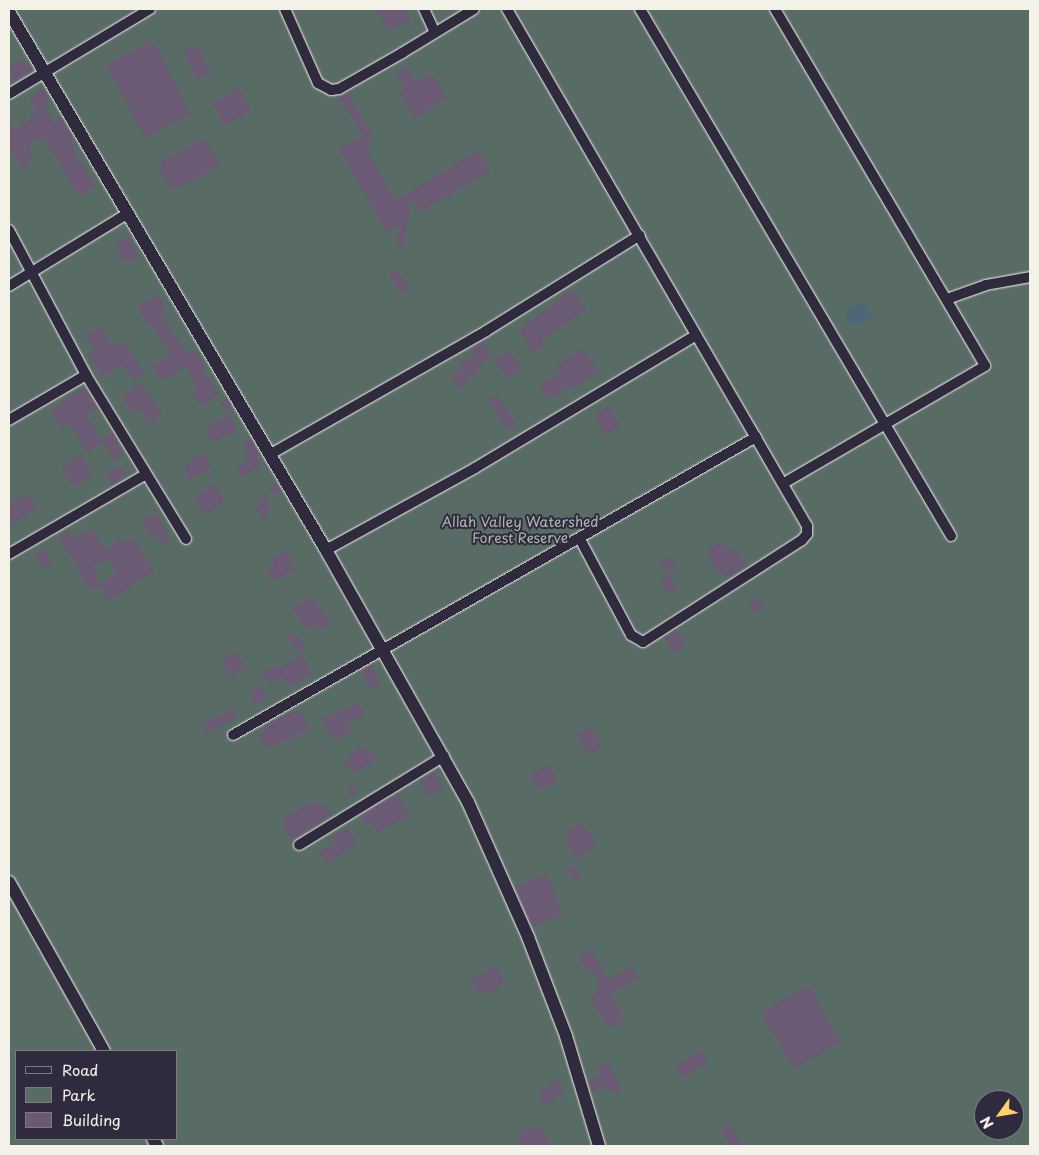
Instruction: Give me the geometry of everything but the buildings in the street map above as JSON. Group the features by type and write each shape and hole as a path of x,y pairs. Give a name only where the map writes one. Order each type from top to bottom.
{"street":[{"path":"9,94 150,9"},
{"path":"285,9 318,83 331,90 339,89 474,9"},
{"path":"424,9 434,33"},
{"path":"507,9 640,235 696,336 804,516 807,534 802,540 650,640 637,640 631,635 580,539"},
{"path":"640,9 950,536"},
{"path":"776,9 985,366 784,484"},
{"path":"9,12 326,550 444,756 491,851 528,937 566,1036 599,1146"},
{"path":"9,286 127,214"},
{"path":"9,230 86,375 186,540"},
{"path":"269,455 486,331 640,235"},
{"path":"947,299 986,285 1030,277"},
{"path":"326,550 475,468 696,336"},
{"path":"9,420 86,375"},
{"path":"233,735 756,437"},
{"path":"9,554 145,475"},
{"path":"298,845 444,756"},
{"path":"9,882 103,1050"}],"green space":[{"name":"Allah Valley Watershed Forest Reserve","path":"9,9 1030,9 1030,1146 9,1146"}],"water":[{"path":"864,301 873,316 858,326 851,324 846,317 848,309"}]}
